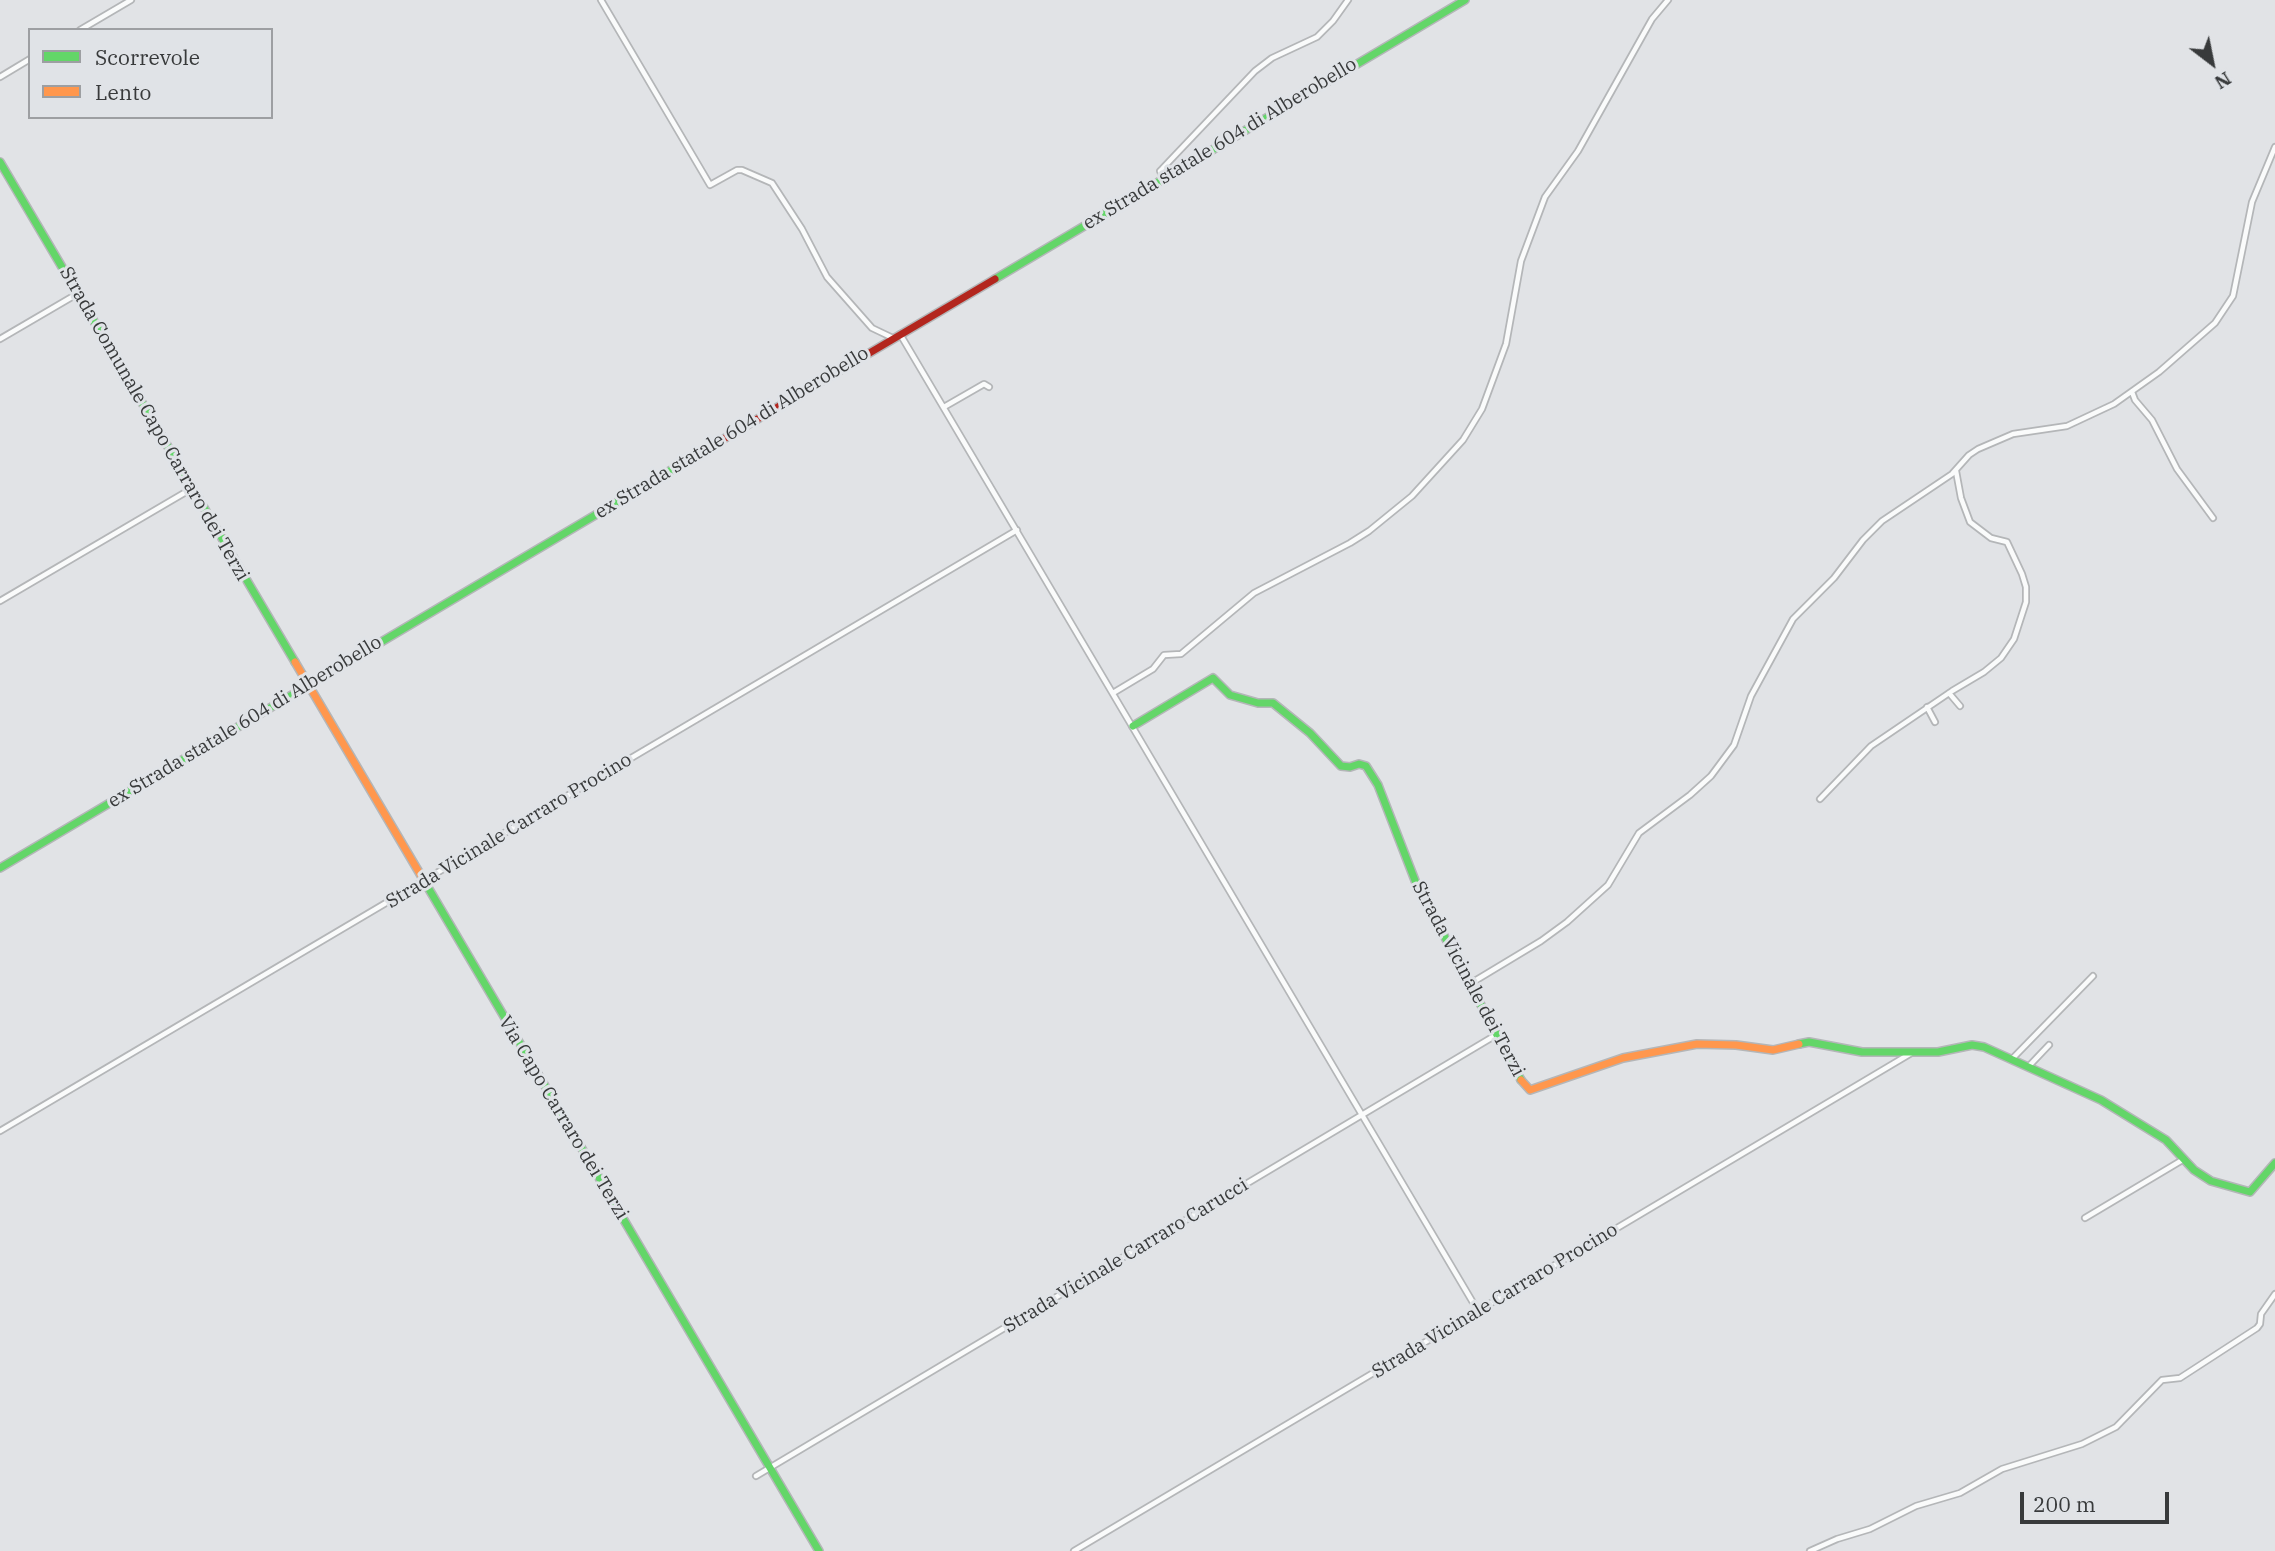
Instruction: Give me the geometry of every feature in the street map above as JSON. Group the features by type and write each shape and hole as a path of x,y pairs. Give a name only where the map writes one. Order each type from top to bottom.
{"street":[{"path":"83,28 131,0"},
{"path":"601,0 710,185 737,170 772,183 802,229 827,277 872,328 897,336 1017,530 1478,1311"},
{"path":"1163,178 1160,172 1162,169 1255,71 1272,58 1317,37 1348,0"},
{"name":"ex Strada statale 604 di Alberobello","path":"0,868 1465,0"},
{"path":"1113,693 1153,669 1164,655 1181,654 1254,593 1375,527 1412,496 1463,440 1482,409 1506,344 1521,261 1545,197 1577,151 1652,19 1668,0"},
{"path":"0,77 28,60"},
{"path":"1468,985 1567,922 1608,885 1632,843 1644,828 1690,795 1711,776 1734,745 1754,688 1780,638 1798,612 1833,578 1882,521 1956,471 1974,451 2007,436 2075,424 2114,404 2211,328 2231,302 2252,202 2275,147"},
{"name":"Strada Comunale Capo Carraro dei Terzi","path":"0,162 307,685"},
{"path":"0,339 77,294"},
{"path":"944,408 984,384 989,387"},
{"path":"2132,392 2135,400 2152,420 2177,468 2213,518"},
{"path":"1820,799 1871,746 1984,671 2004,654 2019,629 2026,592 2022,574 2010,545 1985,534 1970,522 1961,498 1956,471"},
{"path":"0,601 191,489"},
{"name":"Strada Vicinale Carraro Procino","path":"0,1131 1017,530"},
{"name":"Strada Vicinale dei Terzi","path":"1133,726 1213,678 1226,694 1258,703 1273,703 1310,733 1341,766 1366,765 1378,785 1416,883 1468,985 1523,1084 1530,1090 1586,1073 1623,1058 1698,1044 1736,1045 1766,1050 1809,1042 1862,1052 1938,1052 1972,1045 2029,1066 2101,1100 2166,1140 2205,1178 2250,1192 2275,1163"},
{"name":"Via Capo Carraro dei Terzi","path":"307,685 819,1551"},
{"path":"1949,693 1960,706"},
{"path":"1927,707 1935,722"},
{"path":"2012,1059 2093,976"},
{"name":"Strada Vicinale Carraro Carucci","path":"756,1476 1496,1035"},
{"path":"2029,1066 2049,1045"},
{"name":"Strada Vicinale Carraro Procino","path":"1074,1551 1915,1051"},
{"path":"2085,1218 2184,1159"},
{"path":"1810,1551 1870,1529 1916,1506 1961,1493 2002,1469 2082,1444 2116,1427 2162,1380 2180,1377 2257,1328 2264,1309 2275,1294"}],"traffic: fast":[{"path":"995,279 1465,0"},
{"path":"0,162 295,662"},
{"path":"0,868 710,447"},
{"path":"1133,726 1213,678 1230,695 1258,703 1273,703 1310,733 1341,766 1366,766 1378,785 1416,883 1521,1080"},
{"path":"423,879 819,1551"},
{"path":"1799,1044 1809,1042 1862,1052 1938,1052 1972,1045 1984,1047 2101,1100 2166,1140 2194,1170 2211,1181 2250,1192 2275,1163"}],"traffic: slow":[{"path":"295,662 423,879"},
{"path":"1521,1080 1530,1090 1623,1058 1697,1044 1773,1050 1799,1044"}],"traffic: jam":[{"path":"710,447 995,279"}]}
